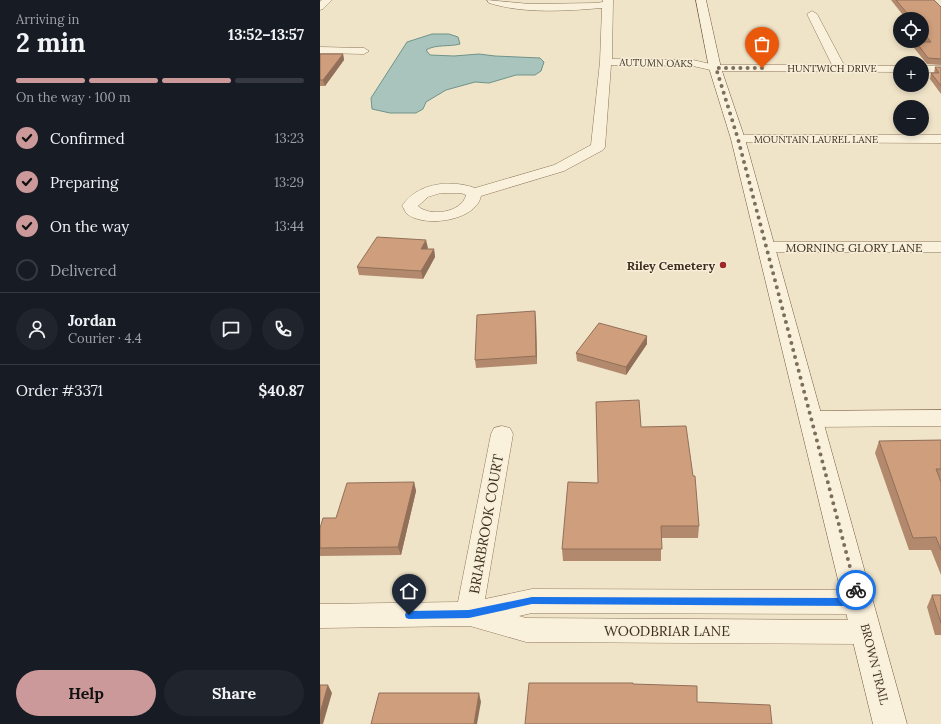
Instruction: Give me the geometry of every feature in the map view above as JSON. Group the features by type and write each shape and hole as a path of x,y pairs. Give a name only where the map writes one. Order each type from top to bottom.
{"street":[{"path":"320,7 327,0"},
{"path":"474,192 559,168 598,148 605,67 608,3 516,6 499,5 492,2 492,0"},
{"name":"BROWN TRAIL","path":"701,0 716,68 738,139 767,247 890,724"},
{"path":"812,14 840,69"},
{"path":"320,50 364,50"},
{"name":"AUTUMN OAKS","path":"605,67 695,72 716,68"},
{"name":"HUNTWICH DRIVE","path":"716,68 893,69"},
{"path":"929,69 941,69"},
{"name":"MOUNTAIN LAUREL LANE","path":"738,139 941,139"},
{"name":"MORNING GLORY LANE","path":"767,247 941,247"},
{"path":"811,418 941,418"},
{"name":"BRIARBROOK COURT","path":"469,614 502,434"},
{"name":"WOODBRIAR LANE","path":"320,616 469,614 532,601 859,602"},
{"name":"WOODBRIAR LANE","path":"469,614 526,630 867,632"}],"water":[{"path":"432,34 449,34 458,37 460,44 430,48 426,50 430,55 454,56 479,54 540,58 544,62 541,71 535,75 516,75 489,83 475,82 446,90 426,102 423,109 416,113 390,113 372,109 371,98 407,42"}],"building":[{"path":"896,0 934,0 941,7 941,59 929,58 929,56 926,56 920,48 929,48 929,42 931,42 929,40 929,12 906,12"},
{"path":"320,54 343,54 323,80 320,80"},
{"path":"935,67 941,67 941,86 931,73 939,73"},
{"path":"377,237 426,240 421,249 434,249 421,271 357,267"},
{"path":"535,311 536,356 475,360 477,315"},
{"path":"599,323 647,336 626,367 576,353"},
{"path":"639,400 641,427 686,426 693,476 695,476 699,526 661,526 662,549 562,549 568,482 598,483 596,402"},
{"path":"941,440 941,469 936,469 941,482 941,550 936,537 913,538 879,441"},
{"path":"414,482 398,547 320,548 320,528 323,518 336,518 347,483"},
{"path":"932,595 941,595 941,623"},
{"path":"529,683 633,683 697,686 697,702 770,705 772,724 525,724"},
{"path":"320,685 328,685 320,713"},
{"path":"379,693 479,693 474,724 371,724"}],"way so far":[{"path":"762,68 716,68 738,139 767,247 856,590"}],"place":[{"name":"Riley Cemetery","path":"723,265"}],"route":[{"path":"409,615 469,614 532,601 782,603 859,602 856,590"}]}
